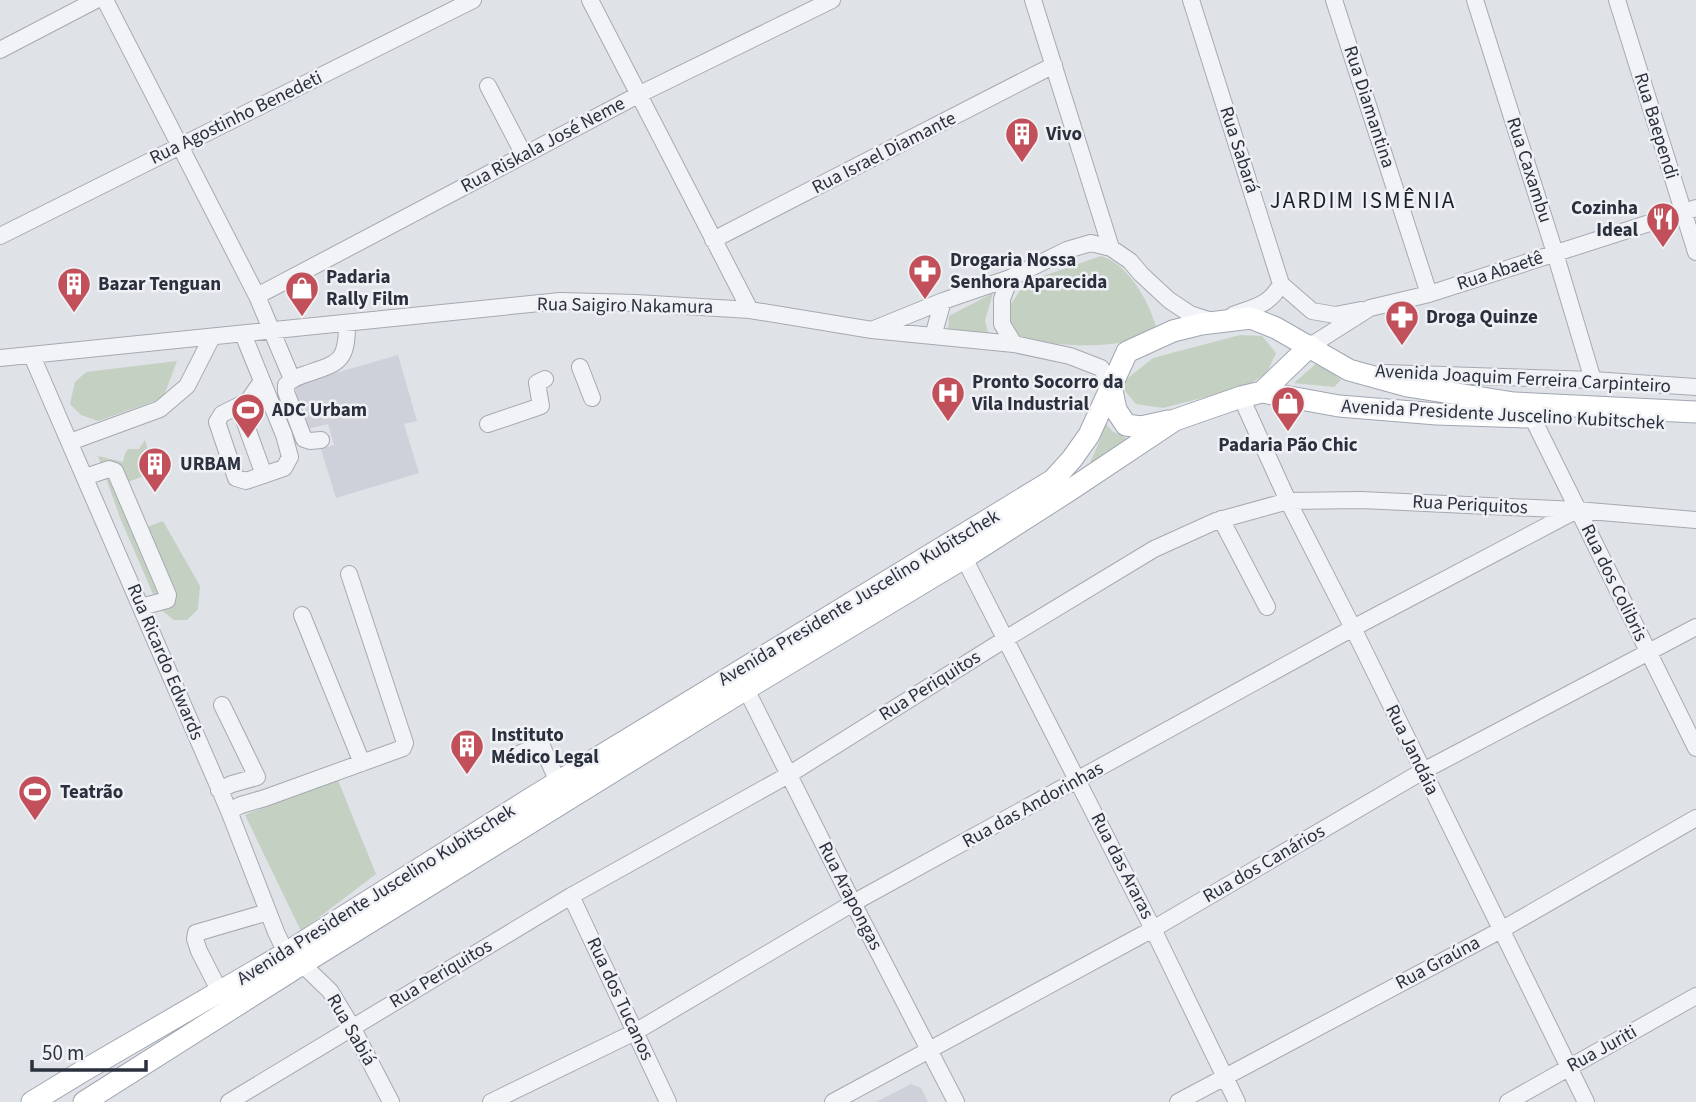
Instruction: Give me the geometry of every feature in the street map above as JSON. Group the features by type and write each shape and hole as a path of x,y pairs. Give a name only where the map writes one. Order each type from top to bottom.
{"main road":[{"name":"Avenida Presidente Juscelino Kubitschek","path":"95,1099 294,959 558,782 1053,480 1089,435 1127,352 1173,331 1215,321 1251,318 1310,346 1349,370 1408,386 1514,403 1696,412"},
{"path":"1251,394 1310,346"},
{"path":"1111,385 1116,410 1126,425 1141,427 1175,419"},
{"name":"Avenida Presidente Juscelino Kubitschek","path":"32,1102 220,992 294,959 746,689 964,558 1175,419 1251,394 1339,406 1437,414 1696,426"},
{"path":"83,1071 95,1099"}],"street":[{"path":"0,50 96,0"},
{"path":"105,0 257,296 292,379"},
{"name":"Rua Agostinho Benedeti","path":"0,236 473,0"},
{"path":"590,0 750,310"},
{"name":"Rua Riskala José Neme","path":"257,296 638,95 832,0"},
{"path":"1033,0 1111,248"},
{"name":"Rua Sabará","path":"1191,0 1281,285"},
{"name":"Rua Diamantina","path":"1334,0 1429,294"},
{"name":"Rua Caxambu","path":"1475,0 1593,380"},
{"name":"Rua Baependi","path":"1617,0 1690,210 1696,252"},
{"name":"Rua Israel Diamante","path":"713,240 1054,65"},
{"path":"488,86 524,155"},
{"path":"1091,243 1097,207"},
{"name":"Rua Abaetê","path":"1310,346 1370,308 1429,294 1690,210"},
{"path":"872,330 943,301 1010,278 1067,250 1091,243 1111,248 1130,261 1169,300 1190,314 1215,321 1265,303 1281,285 1312,312 1335,316 1370,308"},
{"path":"1010,278 1002,299 1002,324 1014,344"},
{"name":"Rua Saigiro Nakamura","path":"0,358 560,301 750,310 872,330 1014,344 1070,356 1101,368 1111,385"},
{"path":"933,336 943,301"},
{"path":"321,440 304,439 286,392 286,385 292,379 335,363 345,349 347,324"},
{"path":"243,334 284,435 290,457 284,468 246,481 236,478 217,422 222,414 248,401 262,381"},
{"path":"70,442 160,409 187,386 212,337"},
{"name":"Rua Ricardo Edwards","path":"32,356 229,811 268,912 294,959"},
{"path":"580,366 592,398"},
{"name":"Avenida Joaquim Ferreira Carpinteiro","path":"1349,370 1696,387"},
{"path":"488,424 541,406 537,383 545,379"},
{"name":"Rua Jandáia","path":"1251,394 1288,501 1587,1102"},
{"path":"239,406 264,475"},
{"name":"Rua dos Colibris","path":"1532,417 1696,748"},
{"path":"85,477 109,469 115,471 168,595 167,600 141,607"},
{"name":"Rua Periquitos","path":"229,1102 571,896 790,774 1006,638 1154,549 1221,519 1288,501 1361,500 1577,510 1696,520"},
{"name":"Rua das Andorinhas","path":"491,1102 635,1032 853,903 1353,628 1577,510"},
{"path":"1221,519 1267,607"},
{"name":"Rua das Araras","path":"964,558 1079,781 1237,1102"},
{"path":"229,811 403,748 405,743 349,574"},
{"path":"302,615 362,763"},
{"name":"Rua dos Canários","path":"833,1102 1153,929 1423,771 1696,627"},
{"name":"Rua Arapongas","path":"746,689 956,1102"},
{"path":"222,705 265,798"},
{"path":"524,736 541,744 558,782"},
{"path":"519,754 541,744"},
{"path":"219,790 257,778"},
{"name":"Rua Graúna","path":"1178,1102 1501,930 1696,818"},
{"name":"Rua dos Tucanos","path":"571,896 668,1102"},
{"path":"220,992 199,951 195,939 197,933 268,912"},
{"name":"Rua Sabiá","path":"294,959 330,991 391,1102"},
{"name":"Rua Juriti","path":"1508,1102 1696,996"}],"shaded area":[{"path":"398,355 417,421 404,424 419,473 336,498 321,449 334,445 328,424 307,429 294,385"},
{"path":"911,1084 921,1088 928,1102 876,1102"}],"green space":[{"path":"1101,256 1120,267 1136,285 1156,327 1130,341 1115,344 1021,341 1006,311 1026,282"},
{"path":"993,293 985,321 990,340 948,336 949,316"},
{"path":"1240,335 1262,336 1276,353 1267,373 1245,387 1163,408 1136,404 1125,391 1123,382 1153,358"},
{"path":"177,361 163,398 98,421 81,415 70,404 75,382 86,372"},
{"path":"1318,362 1341,380 1334,387 1294,383"},
{"path":"1104,421 1112,431 1132,441 1086,472 1100,440"},
{"path":"145,440 154,472 128,482 147,527 163,521 200,586 198,609 187,620 174,620 159,608 121,520 98,456 123,462 128,449 139,449"},
{"path":"337,778 376,874 301,931 245,815"}],"place":[{"name":"Vivo","path":"1022,164"},
{"name":"Cozinha Ideal","path":"1663,249"},
{"name":"Drogaria Nossa Senhora Aparecida","path":"925,301"},
{"name":"Bazar Tenguan","path":"74,314"},
{"name":"Padaria Rally Film","path":"302,318"},
{"name":"Droga Quinze","path":"1402,347"},
{"name":"Pronto Socorro da Vila Industrial","path":"948,423"},
{"name":"Padaria Pão Chic","path":"1288,433"},
{"name":"ADC Urbam","path":"248,440"},
{"name":"URBAM","path":"155,494"},
{"name":"Instituto Médico Legal","path":"467,776"},
{"name":"Teatrão","path":"35,822"}],"district":[{"name":"JARDIM ISMÊNIA","path":"1363,200"}]}
